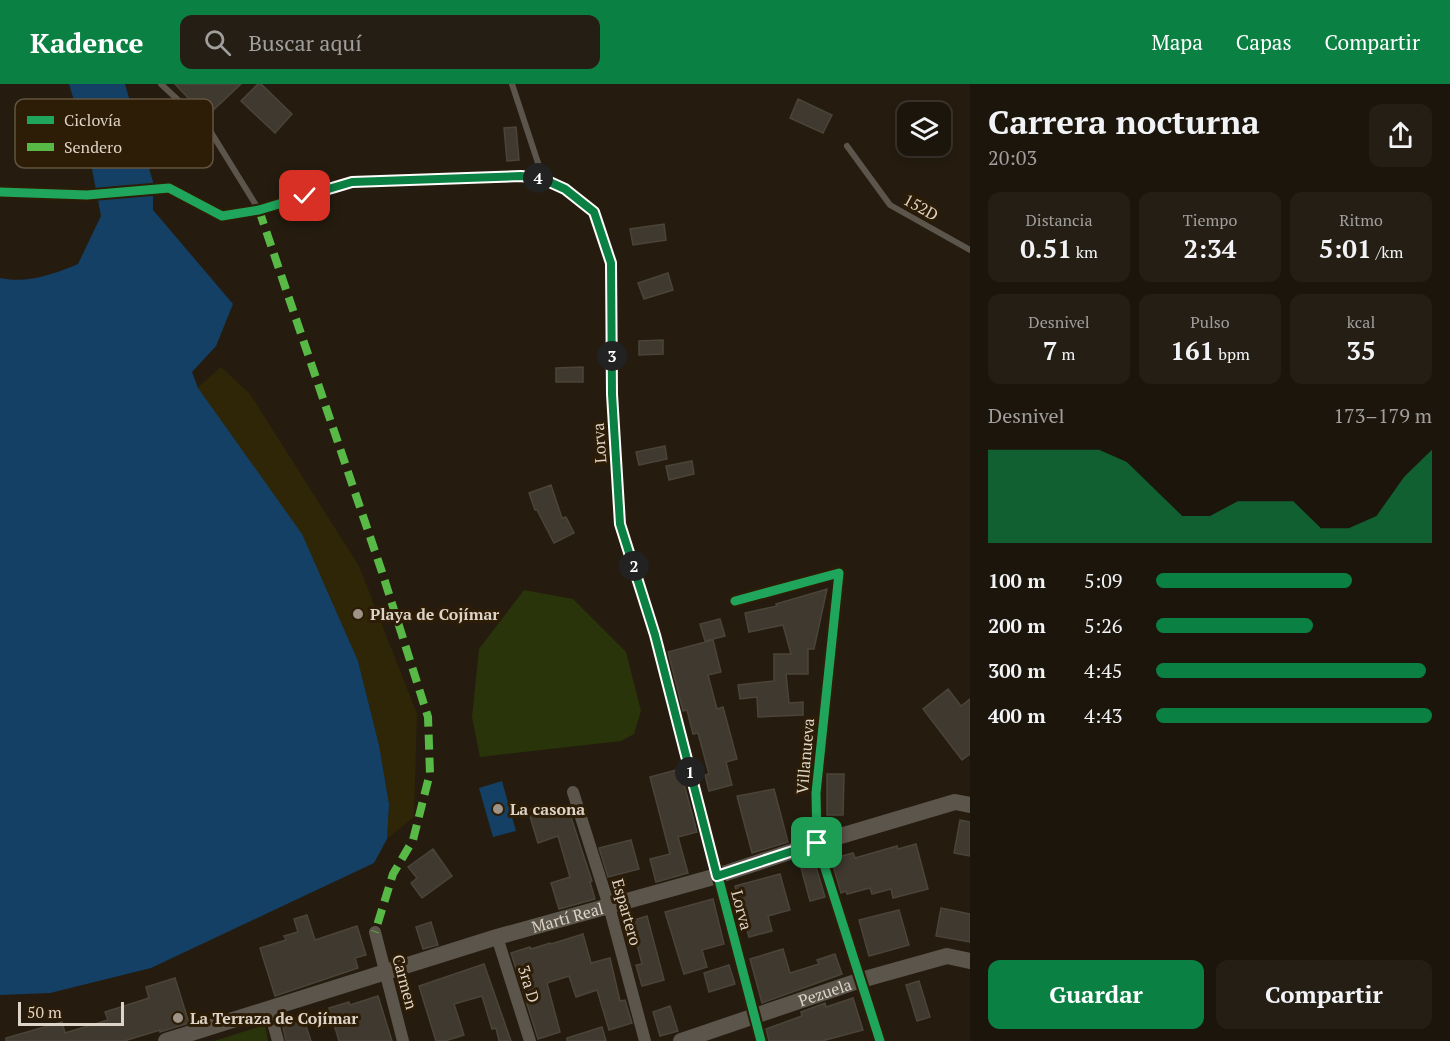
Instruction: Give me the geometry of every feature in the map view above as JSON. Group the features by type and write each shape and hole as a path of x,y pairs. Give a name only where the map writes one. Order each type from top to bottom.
{"main road":[{"name":"Martí Real","path":"166,1041 497,937 717,876 817,843 955,802 970,805"},
{"name":"Pezuela","path":"681,1041 861,980 947,956 970,961"}],"street":[{"name":"Lorva","path":"259,210 352,182 521,176 543,179 565,189 594,212 611,263 612,394 620,524 655,635 762,1041"},
{"name":"Villanueva","path":"735,601 839,573 816,793 817,843 880,1041"},
{"name":"Espartero","path":"573,792 609,906 645,1041"},
{"name":"Carmen","path":"375,932 403,1041"},
{"name":"3ra D","path":"497,937 530,1041"},
{"path":"269,1008 278,1041"}],"lane":[{"path":"161,84 177,99"},
{"path":"512,84 543,179"},
{"path":"213,135 259,210"},
{"name":"152D","path":"847,146 890,205 970,250"}],"green space":[{"path":"524,590 573,599 626,652 641,711 634,734 621,741 480,757 472,717 479,649"},
{"path":"265,1025 268,1041 214,1041"}],"sand":[{"name":"Playa de Cojímar","path":"221,367 250,394 359,566 417,714 414,817 387,839 389,804 379,745 358,661 197,388"}],"water":[{"path":"69,84 125,84 129,99 74,99"},
{"path":"92,168 149,168 153,182 153,210 233,304 216,346 192,372 198,388 302,534 358,661 379,745 389,804 387,839 374,863 151,968 50,993 0,995 0,278 30,279 78,264 101,216"},
{"name":"La casona","path":"502,781 516,831 493,837 479,788"}],"building":[{"path":"175,84 241,84 213,110 213,99 189,99"},
{"path":"258,84 261,84 292,114 275,133 241,101"},
{"path":"798,99 832,115 823,133 790,118"},
{"path":"516,127 519,160 507,161 504,128"},
{"path":"664,224 666,240 633,245 630,229"},
{"path":"668,273 673,290 644,299 638,283"},
{"path":"663,340 663,354 639,355 639,341"},
{"path":"583,367 583,382 556,382 556,368"},
{"path":"665,446 667,459 639,465 636,452"},
{"path":"692,461 694,474 669,480 666,466"},
{"path":"551,485 562,518 566,517 574,533 554,543 535,510 529,493"},
{"path":"827,589 814,649 808,649 808,674 786,674 789,703 803,702 803,715 758,717 757,697 740,699 738,685 774,681 774,654 791,654 783,625 749,632 745,613 777,606 776,604"},
{"path":"720,619 725,636 705,641 700,624"},
{"path":"713,640 721,672 708,675 717,709 723,707 737,759 726,762 732,785 709,791 705,775 709,774 698,733 693,734 687,710 683,711 668,652"},
{"path":"948,689 961,706 970,699 970,754 962,760 923,709"},
{"path":"680,769 697,832 678,837 688,873 656,882 650,859 670,854 650,777"},
{"path":"827,774 844,774 843,815 827,815"},
{"path":"774,789 788,842 752,853 737,796"},
{"path":"541,806 544,816 568,808 592,881 590,882 595,899 559,909 551,883 570,877 558,836 538,843 528,810"},
{"path":"960,820 970,822 970,856 954,853"},
{"path":"631,840 639,869 608,877 599,848"},
{"path":"916,844 928,889 893,898 891,889 872,894 870,888 847,894 846,891 841,893 831,859 853,853 855,858 897,846 898,849"},
{"path":"433,849 452,876 422,898 411,883 417,878 408,867"},
{"path":"814,860 825,897 810,901 800,864"},
{"path":"780,874 790,910 768,916 772,931 749,937 735,886"},
{"path":"713,899 724,944 702,950 707,967 684,974 665,912"},
{"path":"941,908 970,914 970,942 936,936"},
{"path":"899,910 909,945 869,956 859,920"},
{"path":"307,915 315,940 357,926 366,955 355,958 358,968 275,996 260,948 286,940 284,936 298,932 294,919"},
{"path":"647,916 664,980 642,986 636,965 642,964 631,921"},
{"path":"431,922 438,945 423,949 416,927"},
{"path":"583,934 591,963 610,958 620,1001 625,1000 632,1023 609,1030 597,990 576,997 569,976 547,983 560,1032 538,1039 511,953"},
{"path":"783,949 790,973 819,964 817,960 835,954 842,974 762,1003 750,959"},
{"path":"484,964 511,1041 499,1041 496,1028 492,1029 482,996 454,1004 464,1035 445,1041 436,1041 419,986"},
{"path":"729,965 735,984 709,992 704,973"},
{"path":"175,978 189,1023 124,1041 6,1041 6,1038 62,1022 65,1033 108,1020 105,1012 149,998 146,987"},
{"path":"919,981 930,1017 917,1021 906,985"},
{"path":"378,996 392,1041 339,1041 329,1008 349,1002 350,1005"},
{"path":"853,998 863,1030 822,1041 769,1041 766,1029 802,1016 801,1012 825,1003 826,1007"},
{"path":"670,1006 678,1031 660,1036 653,1012"},
{"path":"304,1020 311,1041 286,1041 283,1027"},
{"path":"602,1027 606,1041 567,1041 567,1038"}],"marked path":[{"path":"259,210 382,572 428,717 430,773 413,840 393,874 375,932"}],"cycle path":[{"path":"0,192 87,195 169,188 222,216 259,210 352,182 521,176 543,179 565,189 594,212 611,263 612,395 620,524 655,635 761,1041"},
{"path":"735,601 839,573 816,793 817,843 880,1041"}],"place":[{"name":"Playa de Cojímar","path":"358,614"},
{"name":"La casona","path":"498,809"},
{"name":"La Terraza de Cojímar","path":"178,1018"}],"route":[{"path":"305,196 352,182 521,176 543,179 565,189 594,212 611,263 612,394 620,524 655,635 717,876 817,843"}]}
